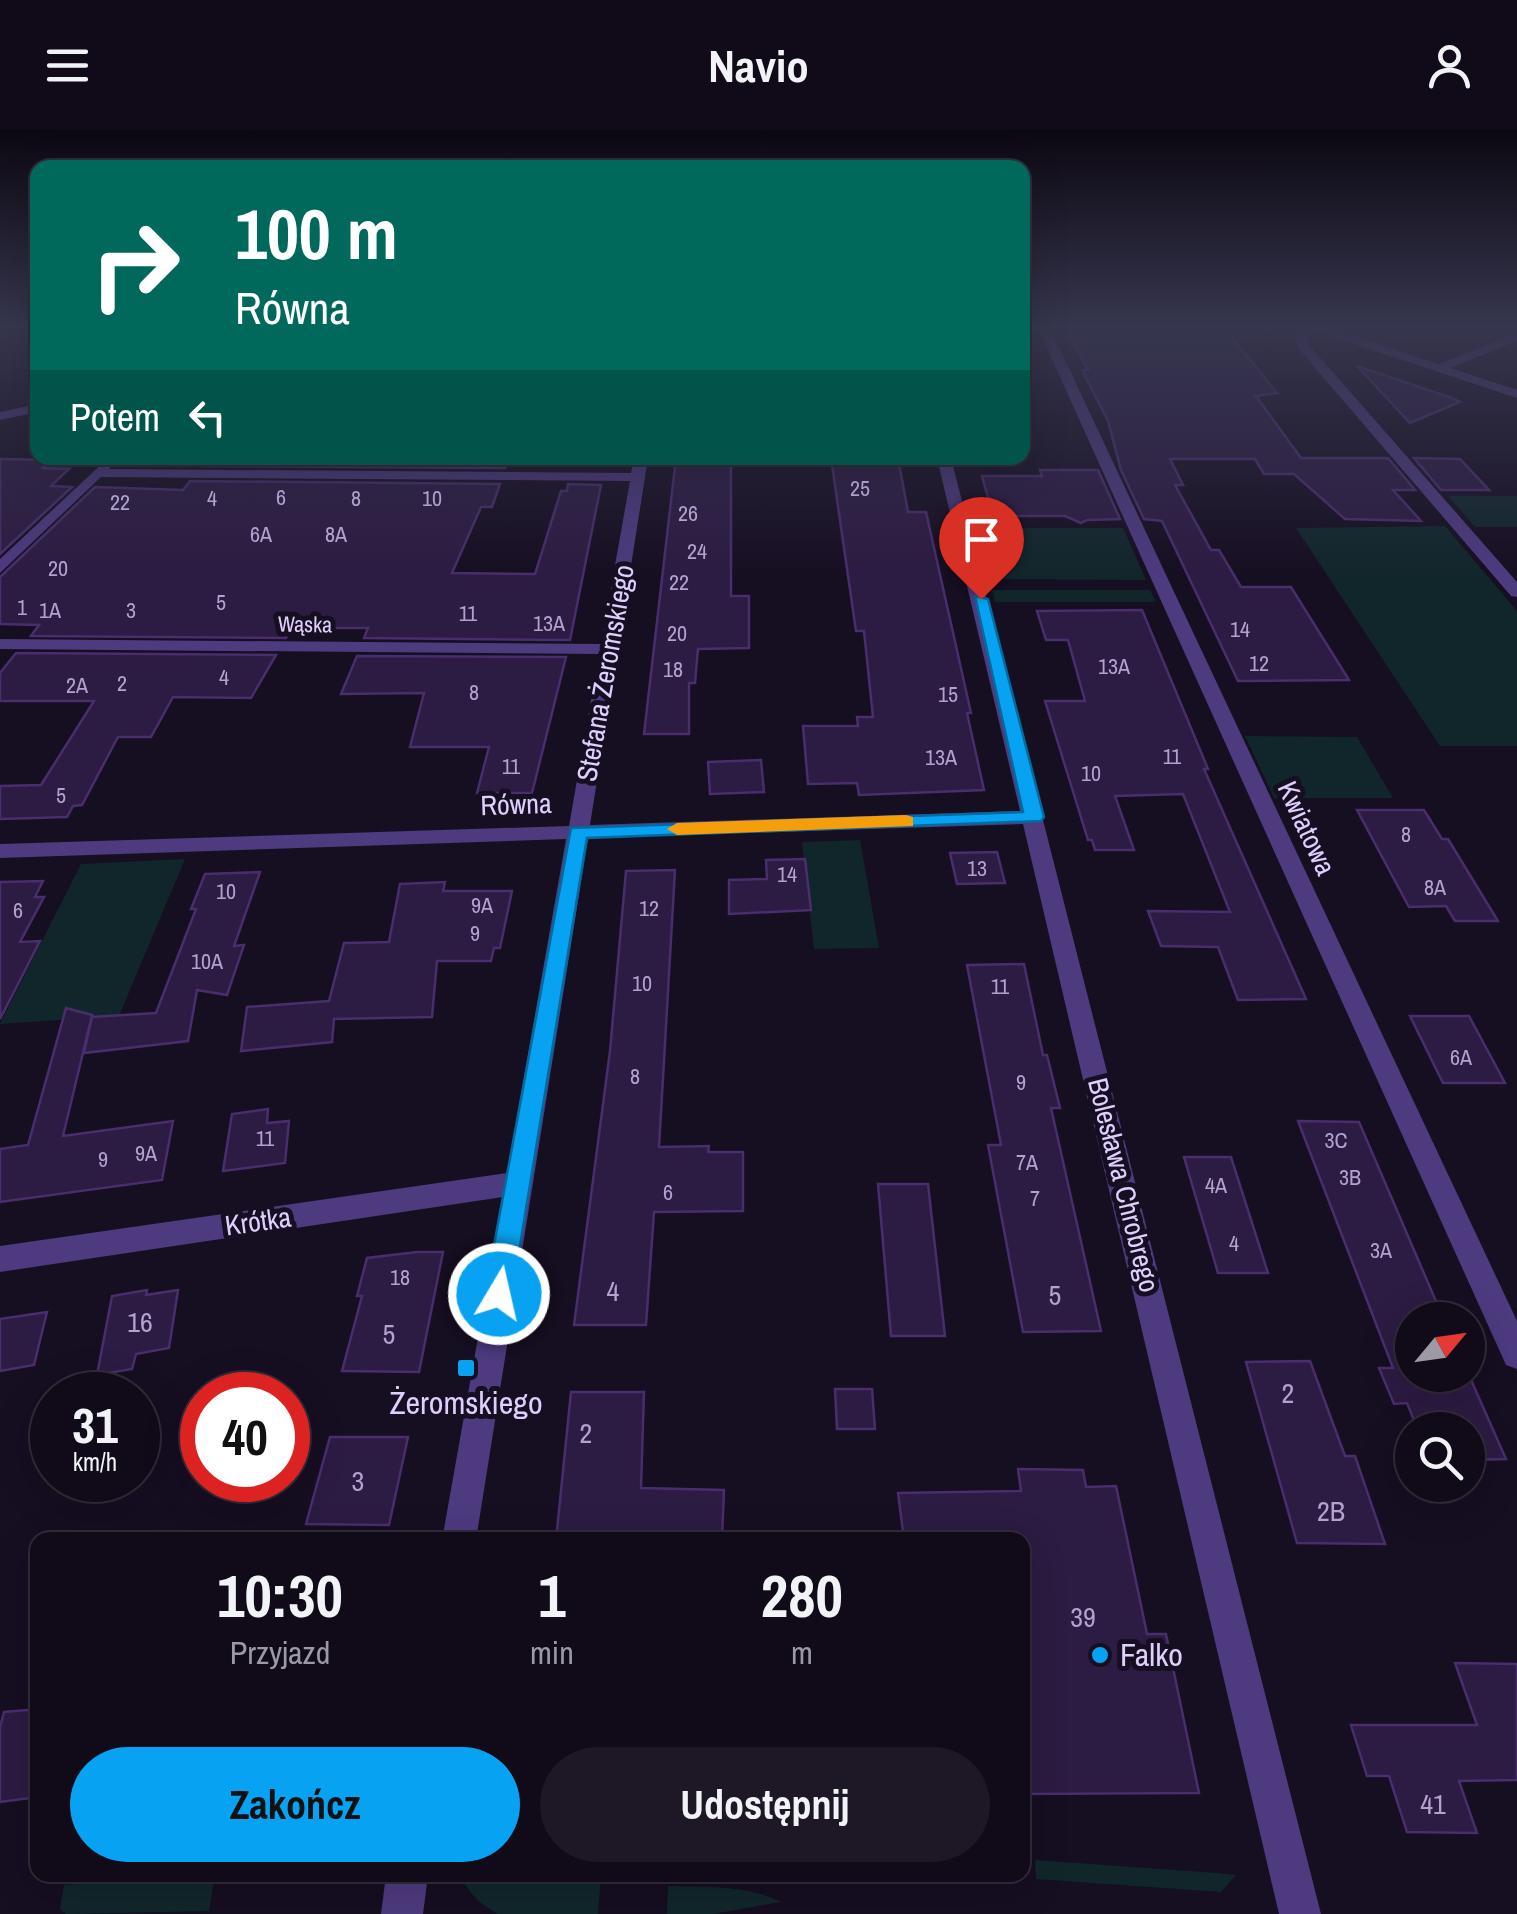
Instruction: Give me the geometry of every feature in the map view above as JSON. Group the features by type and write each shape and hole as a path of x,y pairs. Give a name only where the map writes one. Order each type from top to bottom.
{"street":[{"name":"Kwiatowa","path":"1080,409 1517,1354"},
{"path":"1359,409 1517,592"},
{"path":"0,416 30,410"},
{"path":"0,568 105,465"},
{"name":"Bolesława Chrobrego","path":"946,465 1300,1914"},
{"path":"96,473 640,467"},
{"name":"Stefana Żeromskiego","path":"461,1532 640,467"},
{"name":"Wąska","path":"0,644 610,649"},
{"name":"Równa","path":"0,851 1034,817"},
{"name":"Krótka","path":"0,1259 517,1183"},
{"path":"402,1914 406,1882"}],"green space":[{"path":"1448,496 1517,496 1517,527 1475,527"},
{"path":"1445,526 1517,611 1517,746 1440,746 1296,528"},
{"path":"975,528 1123,528 1146,580 991,579"},
{"path":"992,590 1150,590 1156,602 995,602"},
{"path":"1245,736 1357,737 1393,798 1274,798"},
{"path":"860,840 879,948 814,949 802,842"},
{"path":"185,859 119,1016 0,1024 81,864"},
{"path":"1035,1860 1236,1875 1221,1892 1036,1879"},
{"path":"214,1882 209,1911 66,1914 60,1909 64,1885"},
{"path":"463,1882 601,1882 598,1914 497,1914 478,1901"},
{"path":"668,1886 740,1890 781,1902 713,1914 667,1914"}],"building":[{"path":"1102,409 1266,409 1301,458 1388,458 1415,490 1393,490 1421,521 1345,519 1294,474 1264,474 1255,459 1170,459 1183,485 1175,485 1211,550 1219,550 1241,587 1291,587 1349,680 1238,681 1162,521 1144,519 1121,470"},
{"path":"1397,409 1443,409 1410,423"},
{"path":"1414,458 1460,459 1489,490 1441,490"},
{"path":"0,459 30,460 30,465 69,469 51,486 72,487 0,554"},
{"path":"203,465 506,465 505,468"},
{"path":"675,465 731,465 731,596 749,596 749,648 698,649 695,683 689,683 689,734 644,734"},
{"path":"832,465 899,465 908,512 926,512 971,713 967,713 984,790 859,795 857,783 808,784 803,726 858,726 857,717 873,717 864,631 856,631"},
{"path":"1040,470 1098,470 1120,519 1081,523 1065,516 993,516 982,476 1042,476"},
{"path":"190,481 500,484 492,507 481,507 452,573 535,574 561,491 567,491 568,484 601,485 570,640 364,638 368,628 291,628 286,638 31,636 39,625 0,624 0,577 95,487 183,490"},
{"path":"1142,610 1208,769 1204,769 1306,999 1238,1000 1218,947 1161,946 1148,911 1230,912 1183,794 1115,796 1134,850 1095,850 1092,840 1088,840 1045,701 1085,701 1068,640 1046,640 1037,611"},
{"path":"16,653 276,655 251,698 173,697 151,737 118,737 82,805 73,806 67,817 0,819 0,786 41,785 94,701 0,701 0,673"},
{"path":"357,656 566,657 532,793 477,793 489,747 410,747 424,693 341,694"},
{"path":"761,760 764,792 710,794 708,762"},
{"path":"1357,810 1424,810 1442,839 1448,839 1498,921 1455,921 1446,906 1409,907"},
{"path":"997,852 1005,883 957,884 950,853"},
{"path":"805,859 811,910 729,914 729,880 767,879 766,860"},
{"path":"675,870 659,1147 709,1146 708,1152 743,1152 743,1211 654,1212 646,1325 574,1325 610,1051 626,871"},
{"path":"260,872 234,946 244,945 227,995 197,990 188,1041 84,1053 92,1017 156,1013 196,909 191,909 205,874"},
{"path":"43,881 35,897 44,897 20,942 40,941 0,1019 0,882"},
{"path":"445,882 443,891 512,891 500,948 494,948 491,961 437,961 432,1017 334,1019 332,1042 241,1051 247,1007 329,1001 344,943 389,942 400,884"},
{"path":"1024,964 1043,1055 1047,1055 1060,1108 1051,1108 1101,1331 1023,1332 988,1145 1001,1145 967,965"},
{"path":"66,1008 92,1015 63,1136 173,1121 162,1180 0,1202 0,1149 28,1145"},
{"path":"1410,1016 1469,1016 1505,1083 1443,1083"},
{"path":"268,1109 267,1123 289,1121 285,1163 223,1171 232,1114"},
{"path":"1298,1121 1359,1122 1436,1302 1395,1302 1395,1392 1476,1392 1506,1459 1485,1460 1485,1412 1411,1412 1407,1403 1394,1404 1379,1368 1393,1368"},
{"path":"1184,1157 1231,1157 1268,1273 1218,1273"},
{"path":"878,1184 928,1184 945,1336 891,1336"},
{"path":"443,1252 419,1372 342,1371 362,1296 357,1296 367,1258"},
{"path":"178,1290 169,1348 136,1354 132,1369 98,1372 112,1296"},
{"path":"47,1312 34,1365 0,1371 0,1319"},
{"path":"1310,1361 1345,1456 1355,1456 1385,1544 1297,1543 1246,1362"},
{"path":"835,1389 872,1389 875,1429 837,1429"},
{"path":"571,1392 644,1392 641,1488 724,1490 722,1532 557,1532"},
{"path":"330,1437 408,1437 389,1525 306,1524"},
{"path":"1018,1469 1083,1470 1086,1487 1116,1486 1147,1634 1166,1634 1199,1793 1030,1794 1030,1532 903,1532 898,1493 1021,1491"},
{"path":"1455,1663 1517,1664 1517,1780 1459,1781 1477,1833 1407,1832 1389,1776 1367,1776 1351,1725 1477,1725"},
{"path":"30,1710 30,1798 0,1802 0,1727 4,1712"}],"slow traffic":[{"path":"677,829 906,821"}],"place":[{"name":"Żeromskiego","path":"466,1368"},
{"name":"Falko","path":"1100,1655"}],"route":[{"path":"499,1294 578,832 1034,817 981,599"}]}
